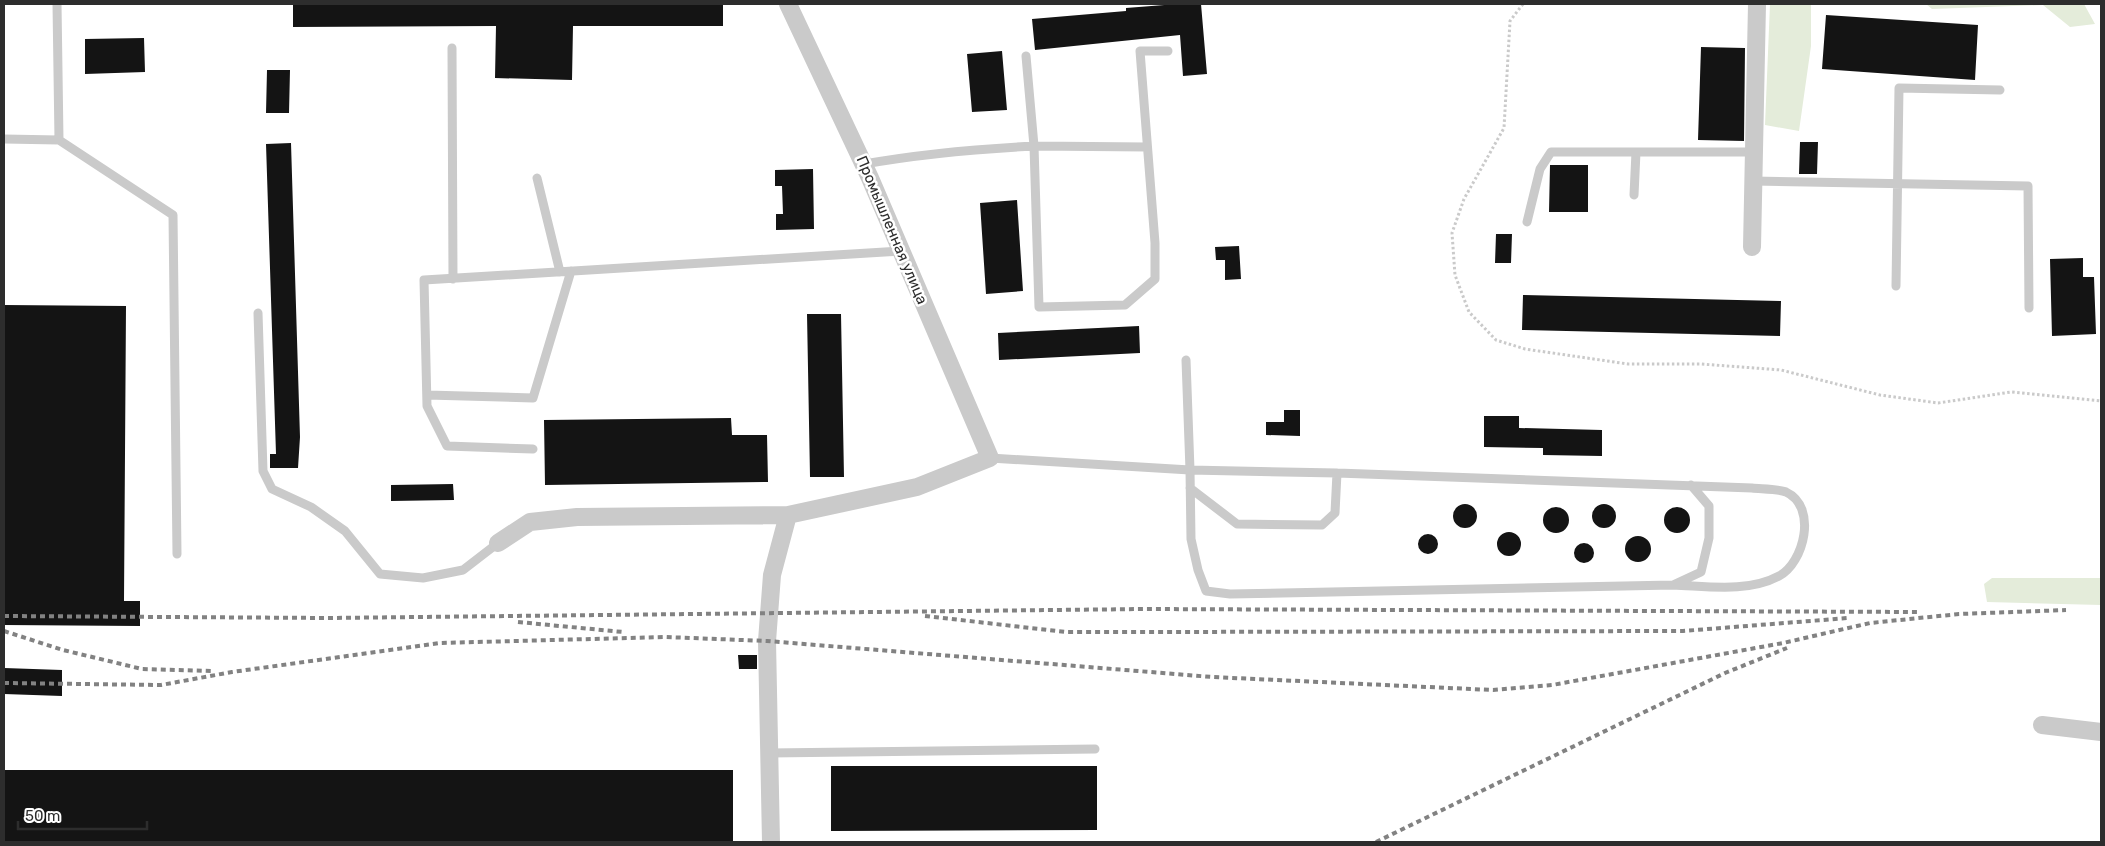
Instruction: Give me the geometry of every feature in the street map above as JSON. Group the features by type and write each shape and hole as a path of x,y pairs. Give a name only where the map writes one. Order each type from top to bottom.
{"street":[{"name":"Промышленная улица","path":"788,4 864,164 990,458"},
{"path":"1752,248 1758,4"},
{"path":"498,544 530,522 577,517 788,516 917,487 990,458"},
{"path":"771,842 767,641 772,575 788,516"},
{"path":"2042,725 2101,732"}],"lane":[{"path":"57,4 59,140"},
{"path":"452,48 453,279"},
{"path":"1026,56 1034,146 1038,307 1125,305 1155,280 1155,243 1140,51 1168,51"},
{"path":"1896,286 1899,88 2000,90"},
{"path":"4,139 59,140 173,214 177,554"},
{"path":"864,164 904,156 980,148 1034,146 1147,147"},
{"path":"1527,222 1540,169 1551,152 1754,152"},
{"path":"1634,195 1636,152"},
{"path":"537,178 560,272"},
{"path":"1753,181 2028,186 2029,308"},
{"path":"533,449 447,446 427,406 424,280 901,251"},
{"path":"427,395 533,398 571,271"},
{"path":"258,313 263,471 272,489 311,507 345,531 380,574 422,578 463,570 498,544"},
{"path":"990,458 1190,470 1337,473 1752,488 1786,492 1800,505 1804,521 1804,536 1792,565 1780,576 1760,584 1230,594 1206,591 1190,539 1190,470 1186,360"},
{"path":"1190,488 1237,524 1322,526 1335,513 1337,473"},
{"path":"1673,585 1701,572 1710,538 1710,506 1691,485"},
{"path":"769,753 1095,750"}],"path":[{"path":"1523,4 1510,21 1504,128 1464,198 1452,233 1455,275 1469,312 1496,340 1525,349 1628,364 1701,364 1781,370 1880,395 1938,403 2012,392 2101,401"}],"green space":[{"path":"1770,4 1811,4 1811,46 1799,131 1765,125"},
{"path":"1926,4 2084,4 2095,24 2070,27 2043,5 1932,9"},
{"path":"1992,578 2101,578 2101,605 1987,602 1984,584"}],"building":[{"path":"293,4 723,4 723,26 573,26 572,80 495,78 496,26 293,27"},
{"path":"1201,4 1207,74 1183,76 1180,35 1035,50 1032,19 1126,11 1126,8"},
{"path":"1826,15 1978,25 1975,80 1822,69"},
{"path":"144,38 145,72 85,74 85,39"},
{"path":"1701,47 1745,48 1744,141 1698,140"},
{"path":"1002,51 1007,110 972,112 967,54"},
{"path":"267,70 290,70 289,113 266,113"},
{"path":"1800,142 1818,142 1817,174 1799,174"},
{"path":"291,143 300,437 298,468 270,468 270,454 276,454 266,144"},
{"path":"1550,165 1588,165 1588,212 1549,212"},
{"path":"813,169 814,229 776,230 776,214 783,214 782,186 775,186 775,170"},
{"path":"1017,200 1023,291 986,294 980,203"},
{"path":"1496,234 1512,234 1511,263 1495,263"},
{"path":"1239,246 1241,279 1225,280 1225,260 1216,260 1215,247"},
{"path":"2083,258 2083,277 2094,277 2096,334 2052,336 2050,259"},
{"path":"1523,295 1781,301 1780,336 1522,330"},
{"path":"4,305 126,306 124,601 140,601 140,626 4,625"},
{"path":"807,314 841,314 844,477 810,477"},
{"path":"1139,326 1140,353 999,360 998,333"},
{"path":"1284,410 1300,410 1300,436 1266,435 1266,422 1284,422"},
{"path":"1484,416 1519,416 1519,428 1602,430 1602,456 1543,455 1543,448 1484,447"},
{"path":"731,418 732,435 767,435 768,482 545,485 544,420"},
{"path":"453,484 454,500 391,501 391,485"},
{"path":"1465,504 1474,507 1477,516 1474,525 1465,528 1456,525 1453,516 1456,507"},
{"path":"1604,504 1613,507 1616,516 1613,525 1604,528 1595,525 1592,516 1595,507"},
{"path":"1556,507 1566,510 1569,520 1566,530 1556,533 1546,530 1543,520 1546,510"},
{"path":"1677,507 1686,511 1690,520 1686,529 1677,533 1668,529 1664,520 1668,511"},
{"path":"1504,532 1514,532 1521,539 1521,549 1514,556 1504,556 1497,549 1497,539"},
{"path":"1428,534 1435,537 1438,544 1435,551 1428,554 1421,551 1418,544 1421,537"},
{"path":"1638,536 1647,540 1651,549 1647,558 1638,562 1629,558 1625,549 1629,540"},
{"path":"1584,543 1591,546 1594,553 1591,560 1584,563 1577,560 1574,553 1577,546"},
{"path":"738,655 757,655 757,669 739,669"},
{"path":"4,668 62,670 62,696 4,694"},
{"path":"831,766 1097,766 1097,830 831,831"},
{"path":"4,770 733,770 733,842 4,842"}],"railway":[{"path":"4,616 329,618 1145,609 1919,612"},
{"path":"4,683 161,685 232,672 440,643 666,637 767,641 1212,677 1493,690 1552,685 1783,643 1870,623 1959,614 2066,610"},
{"path":"925,616 1066,632 1683,631 1848,618"},
{"path":"518,622 623,632"},
{"path":"4,631 63,650 142,669 211,671"},
{"path":"1376,842 1725,673 1787,648"}]}
